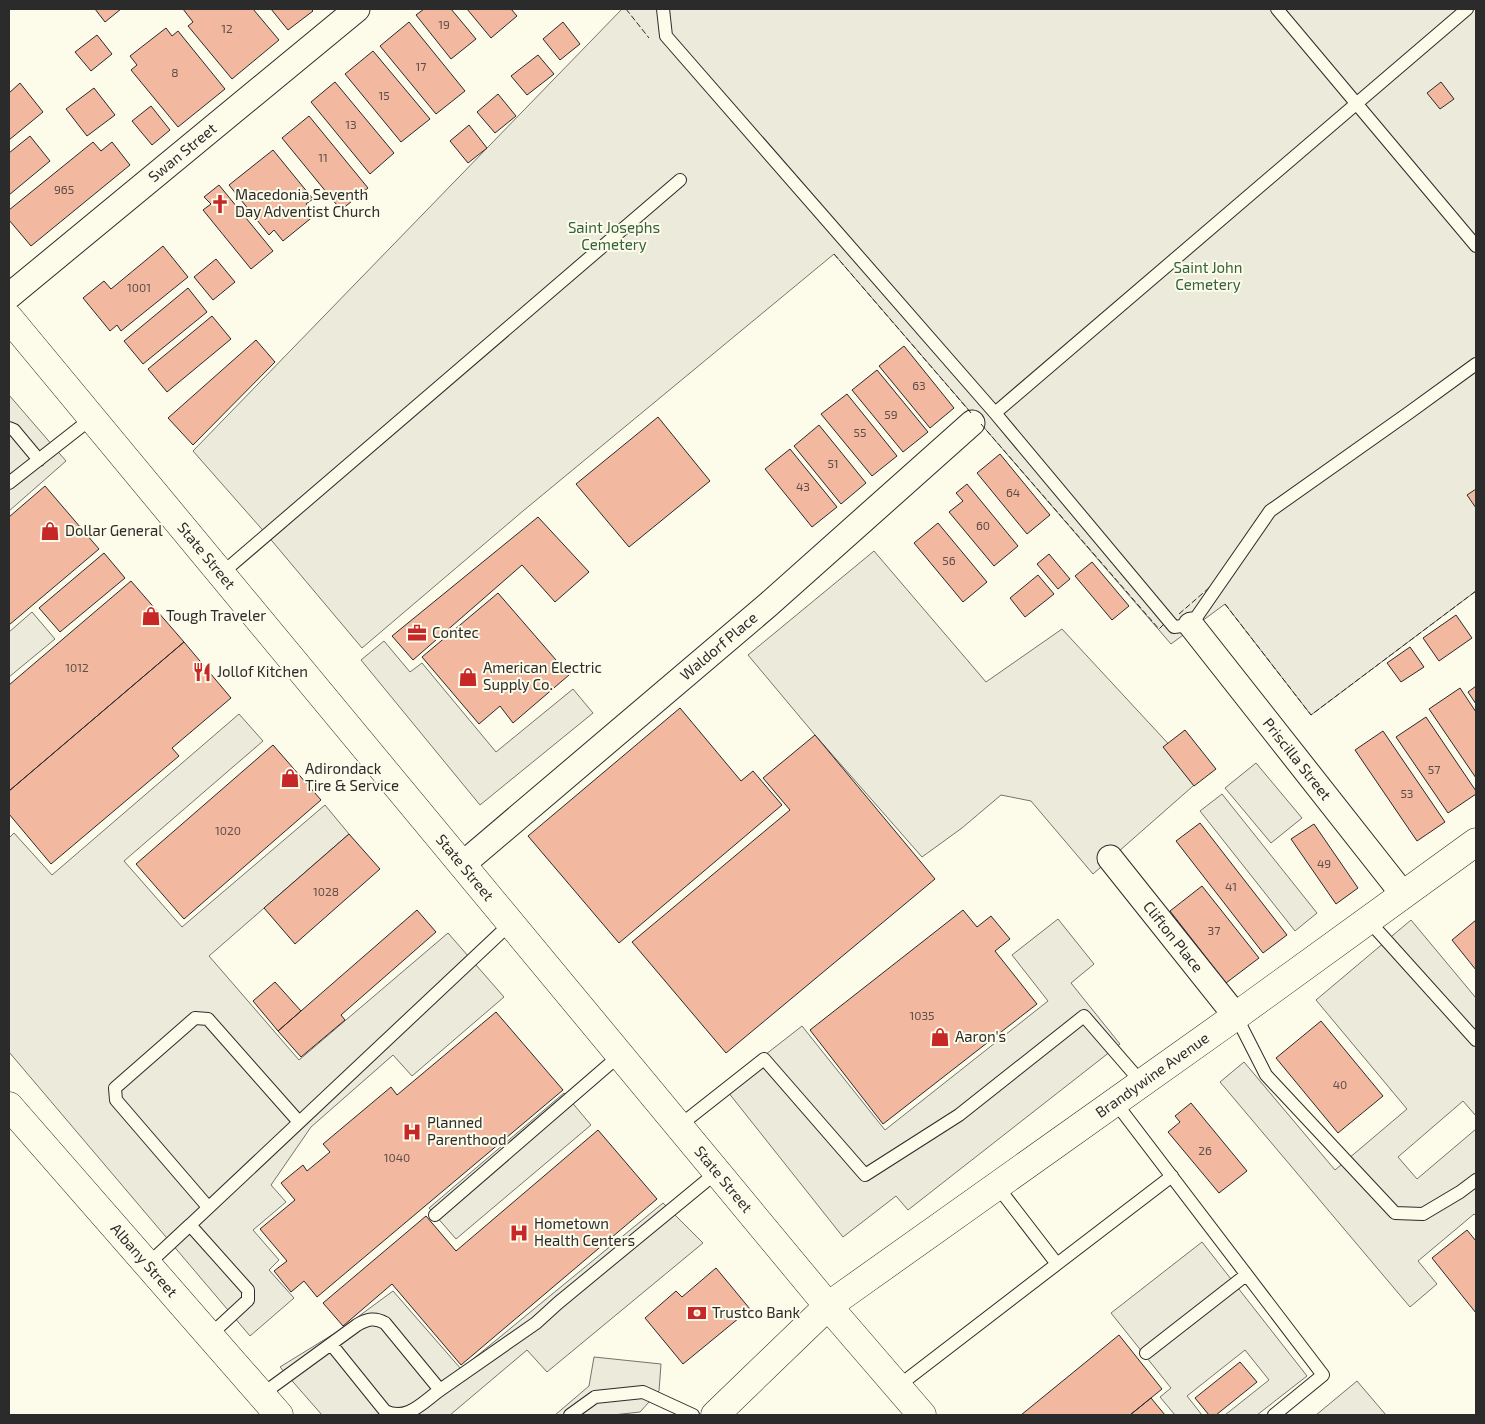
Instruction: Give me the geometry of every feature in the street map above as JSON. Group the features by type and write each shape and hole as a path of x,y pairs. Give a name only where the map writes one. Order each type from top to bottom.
{"main road":[{"name":"State Street","path":"9,318 828,1306 922,1415"},
{"name":"Brandywine Avenue","path":"715,1415 828,1306 1236,1016 1476,842"},
{"name":"Albany Street","path":"9,1106 279,1415"}],"street":[{"name":"Swan Street","path":"9,296 357,9"},
{"name":"Waldorf Place","path":"462,864 769,604 972,423"},
{"name":"Priscilla Street","path":"1191,625 1403,894"},
{"name":"Clifton Place","path":"1110,858 1236,1016"}],"lane":[{"path":"663,9 666,36 995,413 1174,627 1191,625 1270,511 1476,364"},
{"path":"1277,9 1476,246"},
{"path":"995,413 1467,9"},
{"path":"221,574 680,180"},
{"path":"9,483 92,418"},
{"path":"9,428 14,430 39,460"},
{"path":"1368,920 1476,1040"},
{"path":"147,1265 511,923"},
{"path":"679,1126 764,1059 865,1175 959,1115 1084,1016 1142,1083"},
{"path":"1236,1016 1266,1075 1395,1213 1423,1214 1476,1180"},
{"path":"208,1207 116,1100 115,1088 195,1018 208,1019 299,1122"},
{"path":"435,1215 620,1055"},
{"path":"1115,1102 1323,1375 1274,1415"},
{"path":"331,1344 385,1411 392,1414 408,1414 536,1323 717,1172"},
{"path":"897,1387 1172,1176"},
{"path":"997,1186 1057,1264"},
{"path":"190,1225 248,1290 248,1300 209,1336"},
{"path":"1146,1353 1246,1275"},
{"path":"262,1395 367,1319 379,1320 385,1323 440,1390"},
{"path":"570,1415 595,1397 643,1392 693,1415"}],"green space":[{"name":"Saint John Cemetery","path":"622,9 1476,9 1476,591 1311,715 1225,604 1171,644 834,254 523,511 362,648 193,451"}],"shaded area":[{"path":"9,395 66,461 9,511"},
{"path":"874,551 986,682 1062,629 1201,779 1093,874 1031,801 1001,795 962,828 922,857 748,655"},
{"path":"32,612 55,639 9,677 9,632"},
{"path":"384,641 410,672 422,663 496,752 573,689 593,713 480,805 361,660"},
{"path":"239,714 263,741 124,861 182,927 325,805 349,834 209,956 299,1060 448,933 504,997 412,1076 393,1055 311,1127 271,1185 286,1202 253,1230 279,1260 269,1270 294,1298 250,1336 9,1052 9,838 14,833 52,875"},
{"path":"1256,763 1302,818 1271,843 1225,788"},
{"path":"1222,794 1317,913 1295,931 1200,811"},
{"path":"1058,919 1094,964 1071,983 1120,1044 908,1210 896,1196 843,1237 724,1087 802,1026 885,1130 1048,1001 1012,955"},
{"path":"1411,920 1476,998 1476,1116 1463,1101 1398,1157 1417,1179 1476,1129 1476,1216 1474,1214 1418,1261 1437,1284 1410,1307 1220,1082 1244,1062 1335,1170 1407,1109 1316,1000"},
{"path":"564,1093 591,1125 456,1239 429,1208"},
{"path":"663,1203 703,1243 547,1372 527,1350 450,1415 322,1415 280,1367 340,1330 393,1291 461,1369"},
{"path":"1202,1242 1307,1376 1257,1415 1225,1415 1269,1380 1245,1350 1187,1396 1202,1415 1175,1415 1160,1397 1171,1388 1111,1313"},
{"path":"594,1357 661,1364 659,1391 640,1412 613,1415 555,1415 589,1386"},
{"path":"1357,1381 1386,1415 1316,1415"}],"building":[{"path":"95,9 121,9 105,22"},
{"path":"183,9 253,9 279,40 232,79 188,26 193,22"},
{"path":"271,9 311,9 313,11 288,30"},
{"path":"424,9 451,9 476,39 451,59 416,15"},
{"path":"467,9 511,9 517,16 491,38"},
{"path":"409,22 465,91 436,114 380,46"},
{"path":"563,22 580,44 560,60 543,39"},
{"path":"166,28 172,36 178,31 225,89 178,127 131,70 137,65 130,56"},
{"path":"97,35 112,54 91,71 75,52"},
{"path":"373,51 430,119 401,142 345,74"},
{"path":"538,55 554,74 527,95 511,76"},
{"path":"335,82 394,153 370,174 311,102"},
{"path":"1441,82 1454,99 1440,109 1427,93"},
{"path":"20,83 43,112 9,140 9,93"},
{"path":"94,88 115,115 87,136 66,109"},
{"path":"498,94 516,116 495,133 477,112"},
{"path":"151,106 170,130 152,145 132,121"},
{"path":"309,116 368,188 341,210 282,138"},
{"path":"469,125 487,148 468,163 450,141"},
{"path":"30,136 50,161 9,195 9,153"},
{"path":"93,142 101,151 112,142 130,165 31,246 9,220 9,210"},
{"path":"273,150 313,199 306,204 315,215 283,241 274,230 269,235 229,185"},
{"path":"219,185 273,251 251,269 203,210 211,204 204,197"},
{"path":"163,246 188,277 121,331 117,325 110,331 83,298 104,281 111,289"},
{"path":"216,259 235,282 213,300 194,277"},
{"path":"188,288 207,312 143,364 124,341"},
{"path":"212,316 231,339 167,392 148,369"},
{"path":"256,340 275,362 193,445 168,418"},
{"path":"904,346 954,408 930,428 879,366"},
{"path":"877,370 928,432 903,452 852,390"},
{"path":"847,394 897,456 872,476 821,414"},
{"path":"658,417 710,481 629,547 576,484"},
{"path":"819,425 866,483 841,504 794,446"},
{"path":"790,449 837,507 812,527 765,469"},
{"path":"1000,454 1050,515 1027,534 977,473"},
{"path":"967,484 1018,546 994,566 949,512 963,501 956,493"},
{"path":"45,486 99,549 9,625 9,517"},
{"path":"1476,489 1476,508 1467,495"},
{"path":"538,517 589,572 555,602 522,565 413,660 392,636"},
{"path":"938,523 987,582 963,602 914,543"},
{"path":"104,553 125,578 60,632 39,608"},
{"path":"1049,554 1070,579 1058,589 1037,564"},
{"path":"1092,562 1129,606 1112,620 1075,576"},
{"path":"1038,575 1054,594 1025,617 1010,598"},
{"path":"131,581 184,642 9,791 9,685"},
{"path":"498,593 569,675 513,723 500,706 479,724 422,657"},
{"path":"1456,615 1472,638 1439,661 1423,638"},
{"path":"184,642 231,698 172,748 179,756 51,864 9,814 9,791"},
{"path":"1410,647 1424,667 1401,682 1387,663"},
{"path":"1476,686 1476,704 1468,692"},
{"path":"1460,688 1476,712 1476,778 1429,709"},
{"path":"680,708 741,781 753,771 782,805 619,943 528,836"},
{"path":"1426,717 1476,791 1476,794 1448,813 1396,737"},
{"path":"1185,730 1216,769 1194,786 1163,747"},
{"path":"1383,731 1445,822 1417,841 1355,750"},
{"path":"815,735 935,879 726,1053 632,942 790,810 763,778"},
{"path":"273,745 321,800 184,919 136,864"},
{"path":"1200,823 1287,935 1263,953 1176,841"},
{"path":"1314,824 1358,888 1336,904 1291,839"},
{"path":"349,834 380,869 295,944 264,908"},
{"path":"1202,886 1259,958 1226,983 1170,911"},
{"path":"417,910 436,932 341,1015 345,1020 301,1057 278,1031"},
{"path":"963,910 977,927 991,916 1010,939 995,951 1037,1004 883,1124 810,1030"},
{"path":"1476,920 1476,970 1452,940"},
{"path":"275,982 301,1011 278,1031 253,1001"},
{"path":"496,1012 563,1090 317,1297 304,1281 291,1292 274,1271 287,1261 260,1229 295,1200 281,1183 303,1165 307,1171 330,1152 323,1144 391,1087 397,1095"},
{"path":"1321,1021 1383,1096 1338,1133 1276,1058"},
{"path":"1191,1103 1247,1171 1219,1193 1168,1132 1180,1122 1175,1116"},
{"path":"598,1130 657,1199 461,1365 392,1284 343,1326 323,1303 426,1216 456,1251"},
{"path":"1467,1230 1476,1241 1476,1313 1432,1258"},
{"name":"Trustco Bank","path":"716,1268 750,1309 683,1364 645,1318 676,1291 682,1297"},
{"path":"1119,1335 1162,1389 1130,1415 1021,1415"},
{"path":"1240,1362 1257,1382 1216,1415 1209,1415 1195,1398"},
{"path":"1151,1398 1165,1415 1130,1415"}],"fence":[{"path":"626,9 649,38"},
{"path":"834,254 971,413"},
{"path":"981,424 1159,629 1164,624"},
{"path":"1179,614 1210,587"},
{"path":"1225,604 1311,715 1476,591"}],"place":[{"name":"Macedonia Seventh Day Adventist Church","path":"220,204"},
{"name":"Dollar General","path":"50,531"},
{"name":"Tough Traveler","path":"151,616"},
{"name":"Contec","path":"417,633"},
{"name":"Jollof Kitchen","path":"202,672"},
{"name":"American Electric Supply Co.","path":"468,677"},
{"name":"Adirondack Tire & Service","path":"290,778"},
{"name":"Aaron's","path":"940,1037"},
{"name":"Planned Parenthood","path":"412,1132"},
{"name":"Hometown Health Centers","path":"519,1233"},
{"name":"Trustco Bank","path":"697,1313"}],"park label":[{"name":"Saint Josephs Cemetery","path":"614,236"}]}
